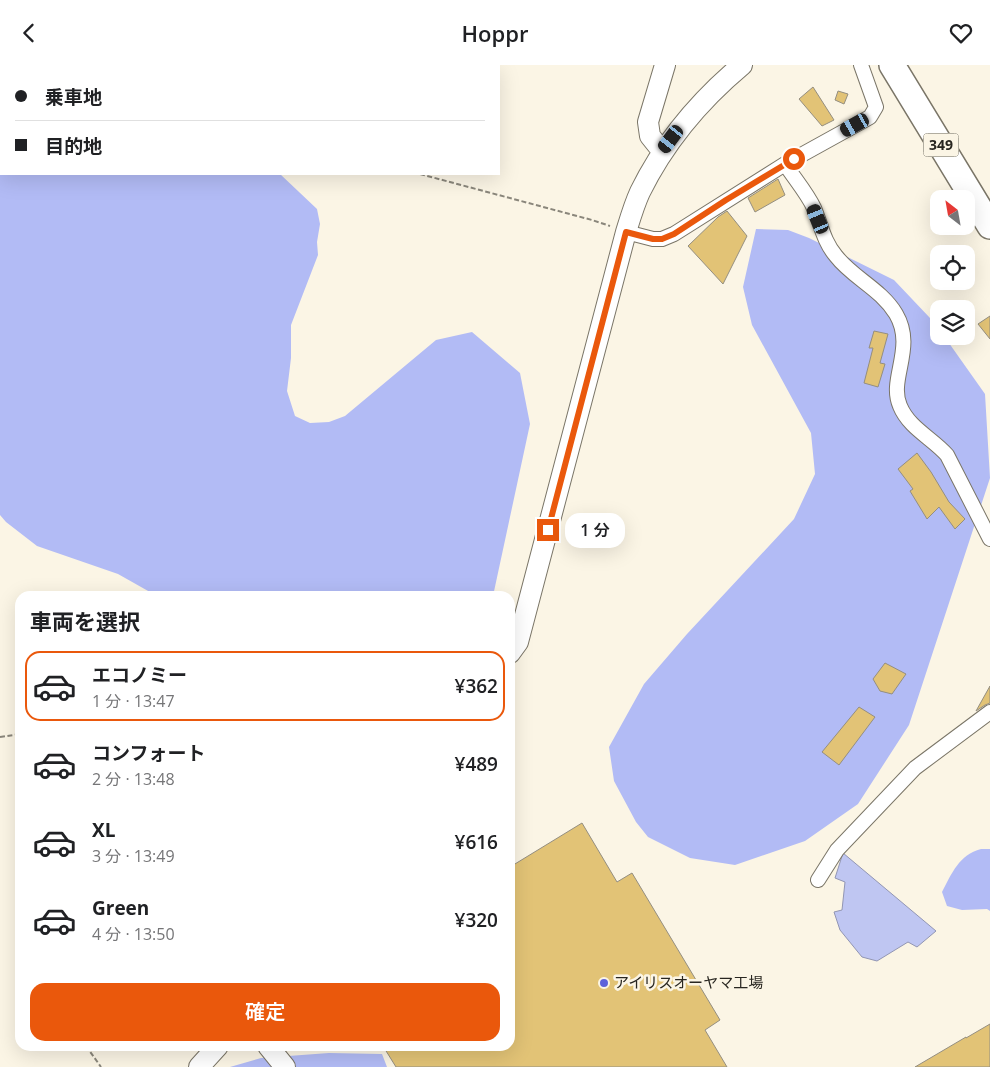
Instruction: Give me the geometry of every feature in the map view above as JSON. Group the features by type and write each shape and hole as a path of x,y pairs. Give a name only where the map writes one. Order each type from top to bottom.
{"highway":[{"name":"349","path":"892,65 990,226"}],"street":[{"path":"662,151 650,136 648,122 665,65"},
{"path":"515,646 518,642 626,232 639,194 662,151 680,127 702,102 742,65"},
{"path":"626,232 653,239 662,239 674,234 785,164 870,117 876,107 861,65"},
{"path":"785,164 813,206 822,235 836,257 886,300 896,315 904,341 896,394 899,405 912,424 937,444 947,455 990,539"},
{"path":"818,880 837,850 915,768 990,712"},
{"path":"199,1067 213,1051"},
{"path":"272,1051 285,1067"}],"path":[{"path":"424,175 592,220 626,232"},
{"path":"0,737 15,735"},
{"path":"90,1051 101,1067"}],"shaded area":[{"path":"0,175 281,175 317,209 320,224 317,242 318,255 291,325 291,358 287,391 295,416 310,423 329,422 345,416 436,340 472,332 520,373 530,424 494,591 148,591 118,574 37,546 6,522 0,515"},
{"path":"756,229 788,230 809,238 894,280 930,318 930,345 950,345 985,394 990,478 909,725 858,804 805,841 735,865 690,858 648,837 636,822 614,781 609,747 644,684 687,634 794,519 815,474 811,433 752,325 743,287"},
{"path":"981,849 990,849 990,911 987,909 962,910 947,906 942,892 953,872 962,860"},
{"path":"843,853 936,931 917,947 908,942 877,961 862,957 840,930 834,912 842,910 845,882 835,878"},
{"path":"329,1053 382,1054 387,1067 230,1067 261,1058"}],"building":[{"path":"813,87 834,120 822,126 799,99"},
{"path":"838,91 848,94 844,104 835,100"},
{"path":"778,179 785,195 755,212 748,198"},
{"path":"727,211 747,236 723,284 688,246 718,217"},
{"path":"990,316 990,339 978,324"},
{"path":"874,331 888,334 880,363 885,364 878,387 864,383 873,348 869,348"},
{"path":"917,453 949,502 965,519 955,529 939,507 927,519 910,491 913,489 898,469"},
{"path":"885,663 906,674 892,694 880,691 873,679"},
{"path":"990,686 990,703 976,711"},
{"path":"859,707 875,717 839,765 822,752"},
{"name":"アイリスオーヤマ工場","path":"582,823 617,882 632,873 720,1020 705,1030 727,1067 396,1067 386,1051 515,1051 515,864"},
{"path":"990,1024 990,1067 915,1067 966,1037"}],"place":[{"name":"アイリスオーヤマ工場","path":"604,983"}],"route":[{"path":"548,530 626,232 653,239 662,239 674,234 794,159"}]}
